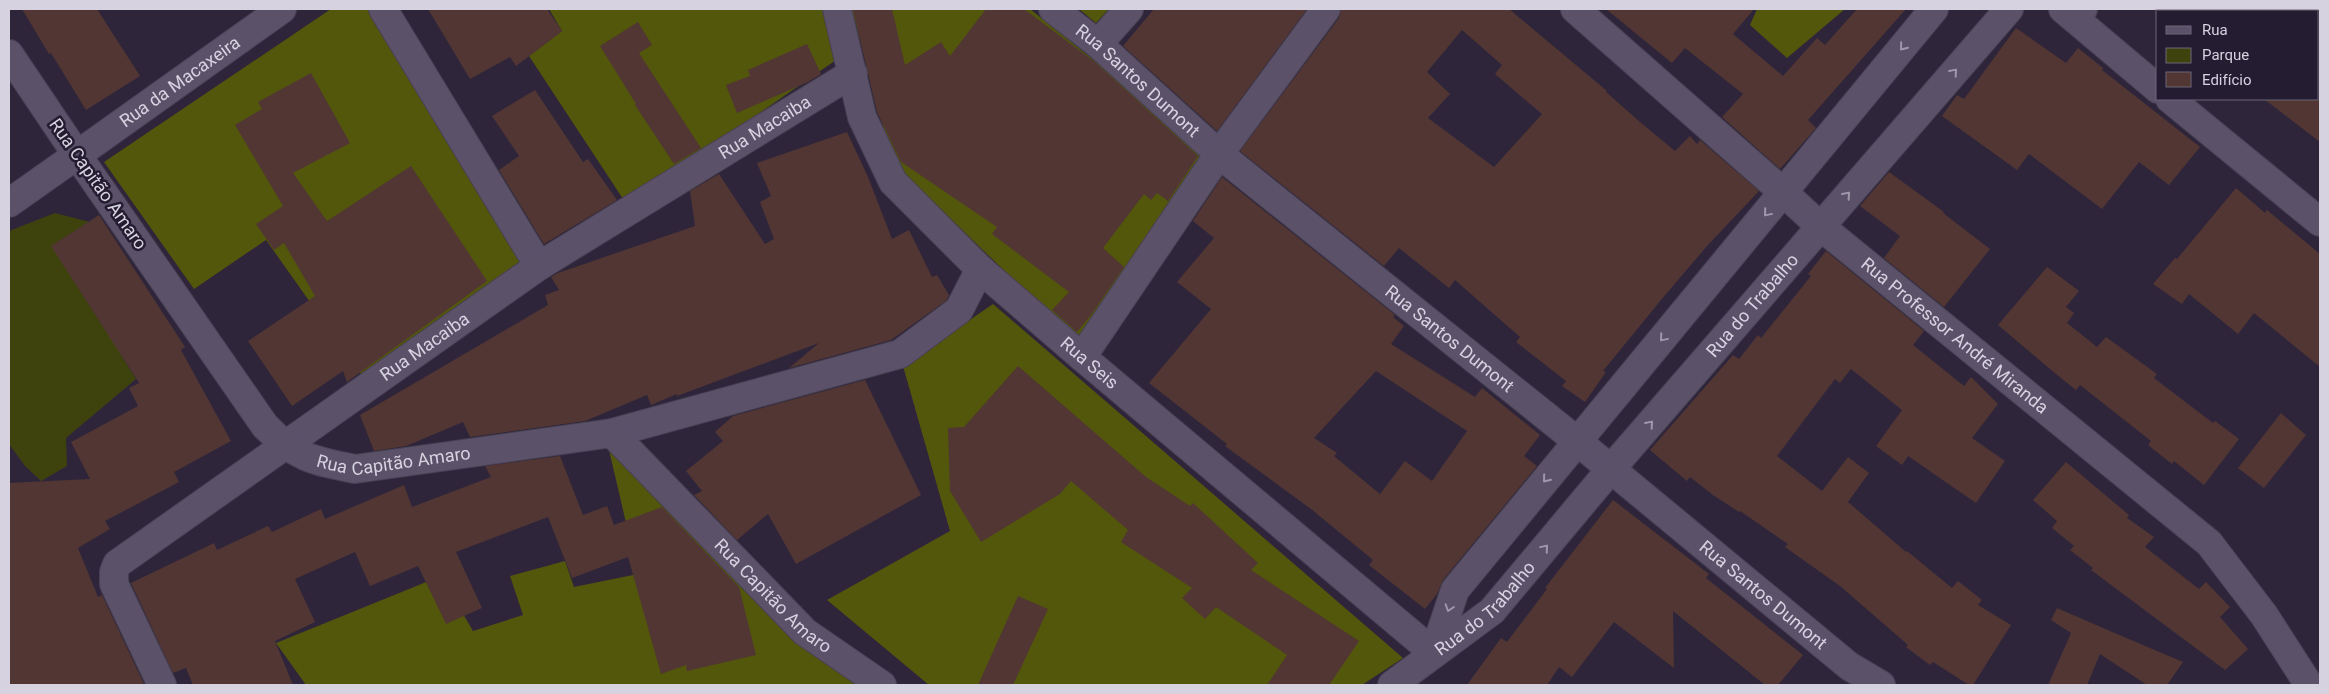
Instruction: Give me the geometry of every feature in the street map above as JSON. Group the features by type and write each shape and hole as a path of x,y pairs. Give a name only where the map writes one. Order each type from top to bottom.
{"street":[{"name":"Rua da Macaxeira","path":"9,203 282,9"},
{"path":"383,9 539,266"},
{"name":"Rua Seis","path":"837,9 862,117 893,182 980,269 1434,653"},
{"name":"Rua Santos Dumont","path":"1053,9 1098,44 1219,154 1577,441 1846,676"},
{"path":"1098,44 1129,9"},
{"path":"1082,357 1219,154 1326,9"},
{"name":"Rua Professor André Miranda","path":"1575,9 1820,226 2209,543 2264,615 2309,685"},
{"name":"Rua do Trabalho","path":"1434,653 1454,590 1784,193 1934,9"},
{"name":"Rua do Trabalho","path":"1434,653 1492,611 1610,470 2009,9"},
{"path":"2074,12 2156,87"},
{"name":"Rua Capitão Amaro","path":"9,54 265,426 284,445 305,457 356,469 612,433 805,632 882,685"},
{"name":"Rua Macaiba","path":"162,685 114,584 114,572 118,564 539,266 853,73"},
{"path":"2171,100 2320,222"},
{"path":"612,433 900,354 959,310 980,269"},
{"path":"1392,685 1434,653"},
{"path":"1846,676 1881,685"}],"green space":[{"path":"55,213 94,223 121,355 136,379 66,438 67,466 41,481 25,466 9,444 9,231"}],"shaded area":[{"path":"331,9 371,9 527,264 361,374 266,240 194,289 104,162"},
{"path":"549,9 823,9 836,60 627,205 529,56 562,31"},
{"path":"852,9 1030,9 1206,150 1083,347 893,163"},
{"path":"1079,9 1109,9 1096,23"},
{"path":"1757,9 1845,9 1787,58 1750,25"},
{"path":"993,304 1403,658 1362,685 929,685 827,600 950,531 903,366"},
{"path":"609,450 866,685 306,685 276,643 441,576 473,631 523,615 510,576 565,561 574,587 638,574"}],"building":[{"path":"22,9 97,9 140,76 86,110"},
{"path":"428,9 547,9 562,31 516,66 510,57 470,79"},
{"path":"853,9 892,9 905,65 941,42 950,56 986,9 1024,9 1095,62 1198,156 1168,201 1157,193 1151,200 1144,194 1103,248 1124,267 1077,332 1052,310 1069,292 992,234 997,227 901,162 877,112"},
{"path":"1154,9 1307,9 1217,131 1123,46"},
{"path":"1341,9 1509,9 1675,151 1690,136 1697,144 1700,140 1759,191 1707,246 1661,300 1603,371 1606,372 1585,402 1562,386 1566,381 1516,342 1520,337 1455,280 1449,288 1399,248 1384,266 1240,151 1339,18","holes":["1462,30 1502,65 1495,74 1542,114 1494,167 1428,118 1450,94 1427,72"]},
{"path":"1606,9 1754,9 1733,34 1783,76 1817,38 1825,45 1857,9 1906,9 1808,120 1816,128 1780,169 1722,117 1743,94 1685,48 1672,63"},
{"path":"638,22 652,45 639,53 701,148 674,164 635,105 600,46"},
{"path":"2016,28 2066,63 2078,48 2103,68 2102,70 2200,147 2169,185 2139,162 2102,209 2029,154 2017,170 1942,116 1957,95 1964,99"},
{"path":"807,44 821,74 808,82 737,113 726,85 750,76 748,70"},
{"path":"311,73 350,143 293,173 327,221 411,166 487,281 347,382 343,371 292,406 248,341 315,296 284,243 274,250 256,224 283,206 235,125 262,109 258,102"},
{"path":"535,90 583,162 588,159 617,200 544,244 499,170 519,156 492,116"},
{"path":"2320,99 2320,142 2265,100"},
{"path":"847,132 868,177 892,239 909,230 932,277 937,275 949,295 947,300 891,340 789,368 819,343 651,405 647,395 585,421 470,437 463,422 406,446 374,451 360,415 548,305 545,295 559,290 551,277 558,273 695,226 690,191 719,174 765,244 774,239 760,202 771,196 757,163"},
{"path":"1889,172 1944,212 1990,249 1944,307 1884,258 1900,236 1860,206"},
{"path":"1222,177 1395,315 1393,317 1404,326 1391,344 1475,397 1482,388 1540,435 1524,456 1537,466 1443,580 1437,594 1425,609 1369,565 1373,560 1311,509 1225,446 1227,444 1149,383 1211,309 1177,282 1214,238 1193,221","holes":["1376,371 1467,431 1432,481 1405,461 1380,494 1334,456 1337,453 1314,438"]},
{"path":"2236,188 2265,213 2267,210 2320,254 2320,367 2254,313 2238,334 2189,294 2182,304 2153,284 2175,258 2177,259"},
{"path":"99,215 185,347 181,350 231,441 174,472 179,482 105,521 110,529 78,548 98,597 102,595 144,684 9,685 9,483 90,479 71,442 138,406 129,388 139,383 51,246"},
{"path":"1826,251 1924,331 1913,345 1964,386 1971,377 1998,404 1972,438 2005,461 1976,503 1908,456 1902,465 1876,446 1902,410 1851,369 1840,383 1835,379 1777,456 1822,491 1848,457 1869,473 1848,502 1906,552 1952,588 1958,581 1982,600 1978,605 2011,625 1973,685 1969,685 1933,662 1930,665 1906,647 1908,645 1840,586 1785,547 1788,544 1713,495 1690,477 1687,481 1650,450 1733,355 1739,359 1758,335 1761,338 1811,276 1808,274"},
{"path":"2047,267 2079,291 2066,307 2074,313 2067,323 2097,347 2106,337 2157,374 2154,378 2213,423 2215,421 2239,439 2204,485 2174,461 2172,464 2148,445 2151,441 2080,385 2076,390 1998,325"},
{"path":"1018,366 1146,477 1190,506 1193,503 1258,563 1251,570 1359,641 1329,685 1267,685 1287,655 1216,607 1205,619 1182,598 1192,588 1121,542 1128,530 1071,481 1060,494 981,542 950,491 948,428 964,427"},
{"path":"865,380 921,495 796,564 768,514 737,540 694,495 702,491 686,471 723,441 715,432 733,416"},
{"path":"2281,413 2306,435 2264,488 2238,468"},
{"path":"560,456 583,515 607,506 614,525 662,507 739,587 756,655 687,671 686,665 661,674 628,557 572,578 548,517 456,552 482,608 446,624 418,566 370,586 355,552 295,579 315,622 275,641 293,685 193,685 186,668 173,673 131,583 214,543 217,550 268,526 272,532 321,509 325,519 404,485 412,507 491,477 485,466"},
{"path":"2066,462 2129,515 2127,518 2154,537 2145,547 2199,589 2206,582 2230,607 2220,617 2248,649 2225,670 2091,570 2093,568 2070,550 2074,546 2052,528 2057,521 2033,500"},
{"path":"1613,500 1709,574 1706,578 1803,655 1778,685 1765,685 1673,611 1674,668 1614,622 1572,677 1559,667 1547,685 1467,685 1501,638 1507,642 1547,589 1545,588"},
{"path":"1018,596 1048,609 1013,685 978,685"},
{"path":"2057,608 2183,662 2167,685 2147,685 2100,654 2087,685 2048,685 2071,633 2051,620"}]}
